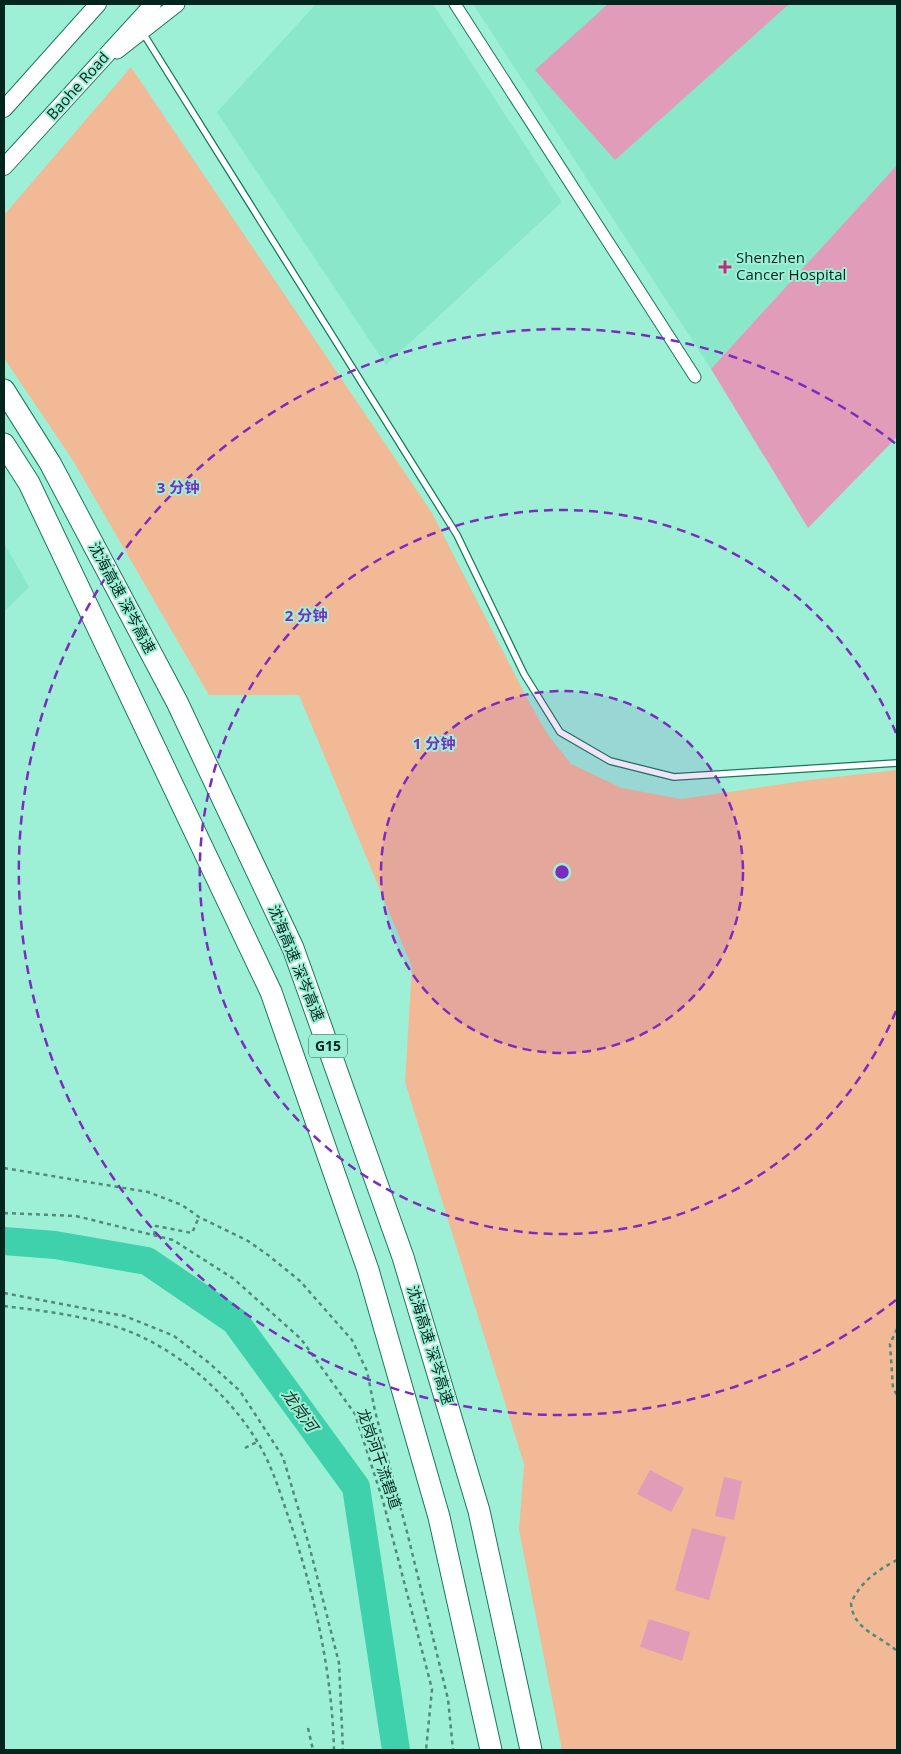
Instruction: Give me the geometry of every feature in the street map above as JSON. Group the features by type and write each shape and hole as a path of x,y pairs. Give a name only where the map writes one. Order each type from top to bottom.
{"highway":[{"name":"沈海高速 深岑高速","path":"4,390 50,463 177,702 293,948 404,1257 477,1502 531,1750"},
{"name":"G15","path":"4,444 29,483 271,992 368,1270 439,1517 491,1750"}],"main road":[{"path":"4,109 98,4"},
{"name":"Baohe Road","path":"4,167 153,4"}],"street":[{"path":"94,68 177,4"},
{"path":"456,4 695,377"}],"lane":[{"path":"142,31 457,535 524,674 560,732 610,761 674,777 897,763"}],"path":[{"path":"4,1168 148,1192 182,1205 199,1217 248,1241 300,1281 352,1340 367,1371 448,1699 453,1750"},
{"name":"龙岗河干流碧道","path":"4,1213 76,1216 173,1240 234,1279 300,1339 355,1414 383,1501 432,1688 426,1750"},
{"path":"154,1235 156,1226 192,1233 199,1217"},
{"path":"4,1293 125,1316 174,1336 208,1362 240,1392 283,1457 310,1544 339,1663 343,1750"},
{"path":"4,1306 101,1323 129,1331 152,1342 186,1364 213,1387 245,1423 274,1475 298,1543 316,1617 331,1696 334,1750"},
{"path":"897,1329 890,1344 894,1388 897,1395"},
{"path":"245,1448 257,1442"},
{"path":"897,1560 875,1572 860,1587 851,1603 855,1620 865,1630 897,1651"},
{"path":"308,1728 313,1750"}],"shaded area":[{"path":"316,4 433,4 562,202 386,365 217,112"},
{"name":"Shenzhen Cancer Hospital","path":"473,4 897,4 897,165 711,369"},
{"path":"131,67 432,513 528,700 548,735 571,764 622,788 681,799 809,780 897,770 897,1750 562,1750 519,1530 524,1464 405,1082 412,967 299,695 209,695 72,459 4,358 4,215"},
{"path":"4,543 29,587 4,612"}],"building":[{"path":"608,4 789,4 615,160 535,70"},
{"path":"897,165 897,437 808,528 711,369"},
{"path":"650,1470 684,1488 671,1512 637,1494"},
{"path":"724,1477 742,1481 734,1520 715,1516"},
{"path":"692,1528 726,1537 709,1600 675,1590"},
{"path":"649,1619 690,1632 682,1661 640,1647"}],"waterway":[{"name":"龙岗河","path":"4,1241 55,1245 147,1261 235,1321 356,1487 396,1750"}],"place":[{"name":"Shenzhen Cancer Hospital","path":"725,267"}]}
